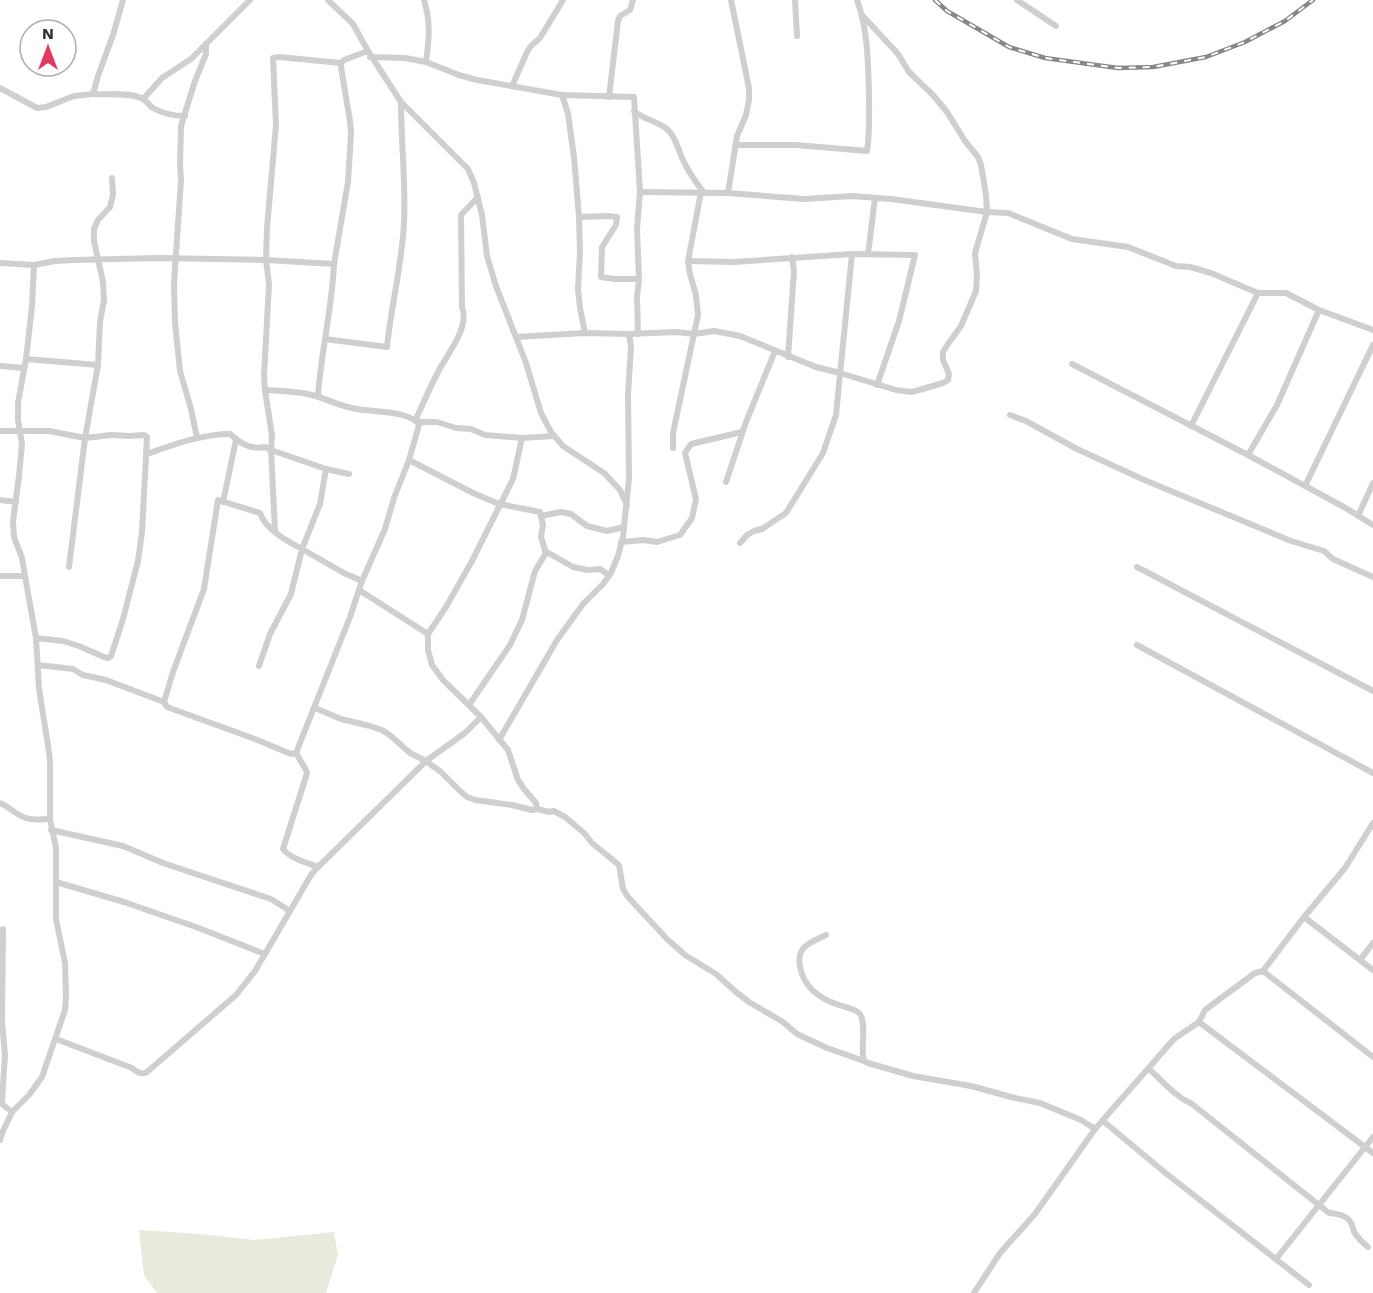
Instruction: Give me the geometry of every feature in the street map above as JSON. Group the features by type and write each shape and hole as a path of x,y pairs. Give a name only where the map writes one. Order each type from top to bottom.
{"street":[{"path":"93,94 123,0"},
{"path":"143,99 162,78 191,59 250,0"},
{"path":"328,0 353,24 369,54 401,102 468,170 478,197 487,256 496,285 551,432 563,446 604,473 620,490 627,505"},
{"path":"424,0 429,18 426,62"},
{"path":"512,86 528,50 540,38 563,0"},
{"path":"609,97 618,21 620,16 630,10 633,0"},
{"path":"728,193 737,135 746,115 749,100 749,88 731,0"},
{"path":"795,0 797,36"},
{"path":"736,146 804,146 867,151 870,135 868,56 862,16 857,0"},
{"path":"1017,0 1056,26"},
{"path":"516,337 585,333 676,332 694,334 714,331 740,336 816,368 896,390 912,392 948,380 949,374 943,360 943,352 962,326 976,291 975,252 987,212 978,157 940,104 909,72 898,54 862,16"},
{"path":"197,438 180,370 174,284 181,180 181,126 206,54 206,44"},
{"path":"275,531 272,430 264,376 269,284 266,260 267,228 276,125 273,58 341,63 344,60 369,54 426,62 477,80 562,95 634,97 640,192 637,229 638,334"},
{"path":"318,396 320,366 333,291 334,264 348,182 351,134 341,63"},
{"path":"0,88 38,108 74,96 131,95 143,99 153,108 177,116 185,116"},
{"path":"562,95 568,114 579,217 578,289 585,333"},
{"path":"326,339 387,347 404,221 401,102"},
{"path":"634,111 668,130 702,193 688,261 698,315 673,433 673,448"},
{"path":"69,567 85,438 98,364 100,322 104,300 94,229 98,220 110,207 113,195 112,178"},
{"path":"640,192 728,193 804,199 852,196 1008,213 1072,239 1128,247 1176,266 1211,273 1258,292 1286,293 1319,310 1373,330"},
{"path":"417,421 440,369 455,344 461,326 464,314 461,216 478,197"},
{"path":"868,255 875,198"},
{"path":"579,217 617,218 616,225 602,247 601,277 639,279"},
{"path":"688,261 734,262 852,254 915,255 899,321 877,385"},
{"path":"740,543 747,535 762,529 786,513 823,453 836,415 852,254"},
{"path":"788,357 794,271 792,257"},
{"path":"0,263 34,265 55,261 98,259 177,259 266,260 334,264"},
{"path":"0,1140 12,1112 29,1095 42,1077 65,1010 66,996 65,963 56,919 56,848 50,819 50,762 42,711 36,638 22,558 14,537 13,521 22,444 18,403 33,306 34,265"},
{"path":"1191,426 1258,292"},
{"path":"1248,455 1277,405 1319,310"},
{"path":"499,740 557,640 583,604 609,575 618,556 627,505 628,394 631,347 629,334"},
{"path":"1305,486 1373,345"},
{"path":"726,482 742,432 775,351"},
{"path":"26,359 98,364"},
{"path":"1072,364 1248,455 1373,525"},
{"path":"0,366 24,369"},
{"path":"265,390 318,396 354,409 400,415 417,421 437,422 456,428 471,429 484,435 522,438 554,436"},
{"path":"1010,416 1026,421 1077,449 1142,479 1292,541 1324,551 1333,559 1373,578"},
{"path":"296,753 362,581 385,530 420,425 417,421"},
{"path":"0,431 49,431 85,438 111,435 144,435 147,437 138,561 111,656 104,657 63,641 36,638"},
{"path":"621,542 644,540 657,542 680,535 692,518 696,499 685,453 690,444 742,432"},
{"path":"147,454 197,438 230,434 249,447 265,447 326,469 349,474"},
{"path":"522,438 513,478 472,561 428,634 428,650 432,665 442,680 481,717 508,750 514,774 536,803 537,809"},
{"path":"223,502 236,440"},
{"path":"409,460 473,493 499,504 540,512 541,516 543,525 541,537 546,553 535,571 522,620 514,637 469,705"},
{"path":"259,666 270,634 291,594 302,549 320,504 326,469"},
{"path":"1358,516 1373,483"},
{"path":"0,500 16,502"},
{"path":"164,702 204,589 218,500 260,513 267,525 280,538 362,581"},
{"path":"541,516 561,512 571,514 587,525 607,531 624,527"},
{"path":"546,553 545,551 573,567 588,570 600,569 609,575"},
{"path":"1137,567 1373,691"},
{"path":"0,576 25,576"},
{"path":"359,590 428,634"},
{"path":"1137,645 1373,773"},
{"path":"38,665 73,669 82,675 106,680 164,702 167,707 291,754 296,753"},
{"path":"315,708 341,719 382,730 410,753 426,760 467,797 532,810 554,811 565,817 618,864 623,889 628,897 685,956 716,974 736,993 783,1022 797,1034 868,1064 1040,1103 1081,1120 1095,1129"},
{"path":"56,1039 144,1074 236,995 266,954 311,874 426,760 465,733 481,717"},
{"path":"296,753 307,773 283,849 290,855 318,867"},
{"path":"0,803 22,817 50,819"},
{"path":"975,1293 1000,1253 1035,1214 1095,1129 1174,1039 1199,1022 1205,1010 1255,973 1263,971 1345,867 1373,823"},
{"path":"51,830 123,846 271,899 290,910"},
{"path":"1366,834 1373,838"},
{"path":"56,882 124,902 266,954"},
{"path":"1304,917 1373,970"},
{"path":"3,929 2,1002 5,1055 2,1101 3,1106 12,1112"},
{"path":"826,934 801,950 799,958 803,978 823,998 860,1014 863,1024 864,1061"},
{"path":"1360,960 1373,943"},
{"path":"1263,971 1373,1057"},
{"path":"1199,1022 1373,1152"},
{"path":"1149,1069 1174,1094 1192,1104 1329,1213 1343,1215 1351,1222 1352,1229 1368,1247"},
{"path":"1103,1121 1309,1285"},
{"path":"1276,1259 1373,1137"}],"shaded area":[{"path":"139,1230 254,1240 334,1232 338,1255 326,1293 157,1293 144,1275"}],"railway":[{"path":"935,0 947,11 1009,47 1045,58 1118,68 1153,67 1206,57 1245,42 1285,21 1313,0"}]}
